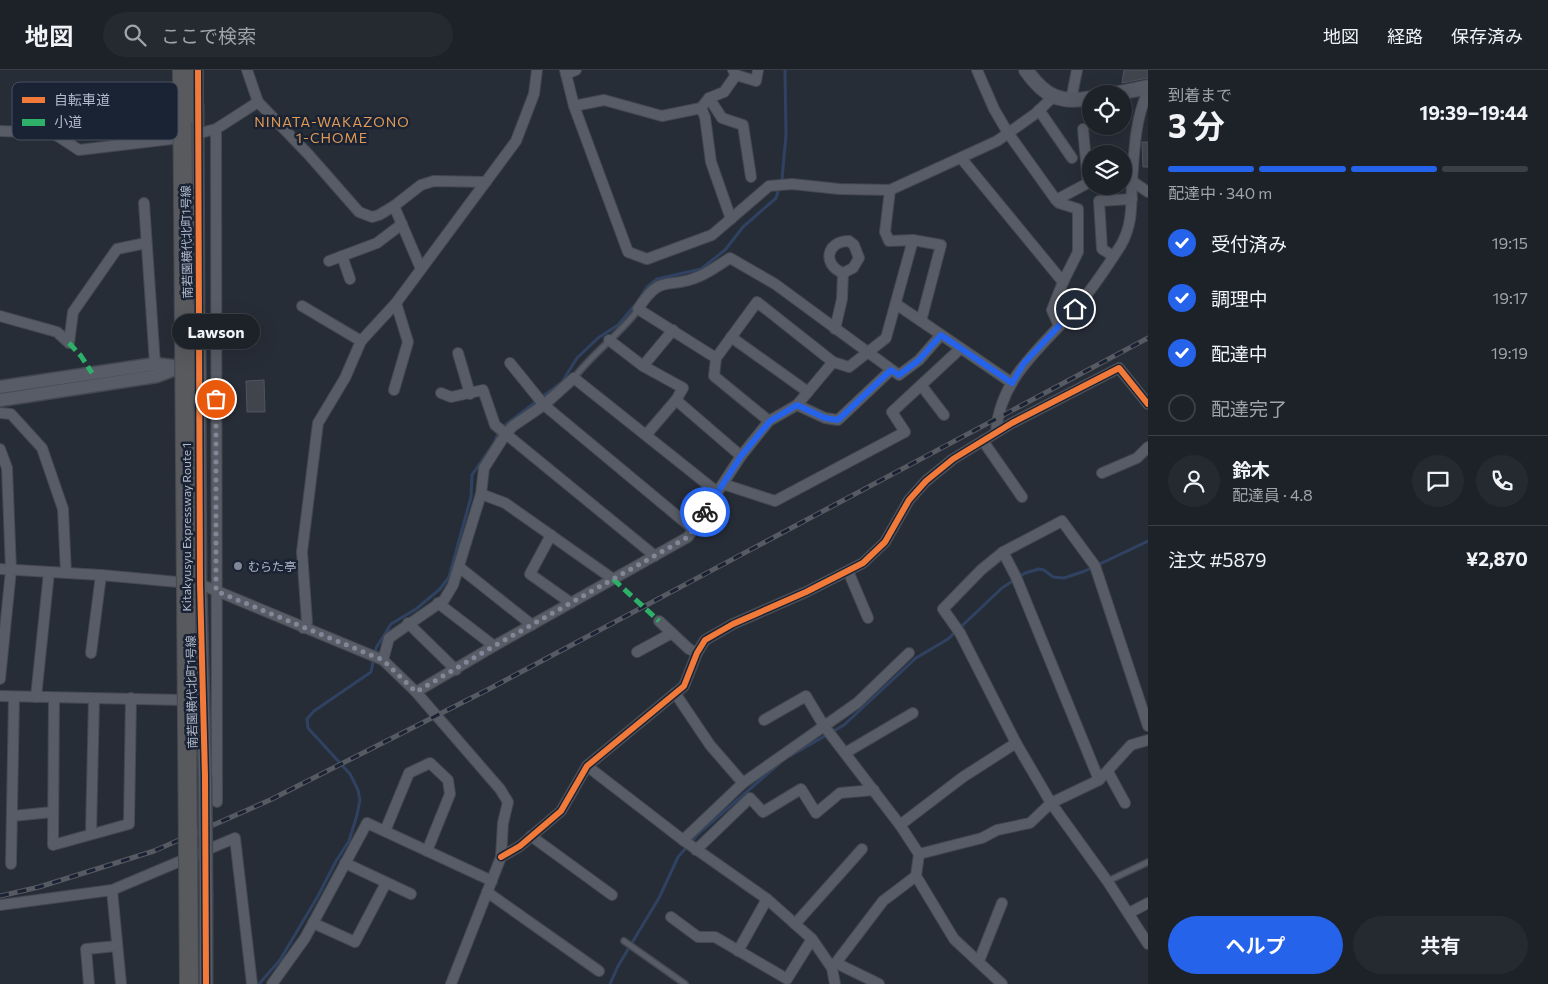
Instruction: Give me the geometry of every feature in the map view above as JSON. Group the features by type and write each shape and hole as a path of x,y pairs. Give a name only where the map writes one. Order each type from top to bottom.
{"highway":[{"name":"Kitakyusyu Expressway Route 1","path":"180,70 188,984"},
{"name":"Kitakyusyu Expressway Route 1","path":"196,70 201,984"}],"main road":[{"path":"1026,70 1042,90 1053,97 1072,100 1082,99"},
{"path":"1132,90 1148,87"}],"street":[{"name":"南若園横代北町1号線","path":"180,70 181,581 188,984"},
{"name":"南若園横代北町1号線","path":"196,70 200,584 205,776 206,984"},
{"path":"247,70 258,102 309,155 359,212 372,217 379,215 421,185 434,181 486,182"},
{"path":"303,628 307,622 302,552 318,423 345,378 361,341 396,303 516,141 534,94 537,70"},
{"path":"574,106 604,100 662,116 701,108 709,98 724,92 735,73 756,81 758,70"},
{"path":"977,70 994,109 1008,133 1058,203 1078,209 1078,252 1052,310 1060,326"},
{"path":"1072,100 1078,70"},
{"path":"569,71 574,106 628,252 647,259 712,235 769,186 792,184 839,189 890,190 998,141 1040,110 1053,97"},
{"path":"1132,166 1143,102 1148,92"},
{"path":"709,98 722,118 743,124 751,177"},
{"path":"180,138 216,130 258,102"},
{"path":"701,108 705,117 711,162 731,218"},
{"path":"1040,110 1072,158"},
{"path":"216,130 217,802"},
{"path":"64,140 79,150 163,140"},
{"path":"961,158 1063,282"},
{"path":"1132,180 1148,192"},
{"path":"1056,200 1082,186"},
{"path":"890,190 885,232 889,241 913,240 942,245 921,321"},
{"path":"996,432 998,413 1024,363 1075,309 1122,243 1132,219 1132,195"},
{"path":"1113,256 1102,249 1099,201 1132,199"},
{"path":"144,203 154,364"},
{"path":"394,206 421,269"},
{"path":"329,261 377,243 402,224"},
{"path":"770,421 714,376 716,358 757,302 833,362 849,367 886,338 913,240"},
{"path":"0,316 57,332 69,343 73,312 117,249 146,243"},
{"path":"342,256 350,279"},
{"path":"716,358 638,309 650,291 660,285 699,277 730,258 775,284 899,375 919,360 941,335"},
{"path":"835,329 842,299 843,273"},
{"path":"394,390 408,342 396,303"},
{"path":"896,304 1012,383"},
{"path":"302,306 361,341"},
{"path":"643,366 673,330"},
{"path":"731,337 808,392"},
{"path":"609,340 643,366 683,388 676,400 646,435"},
{"path":"383,660 389,638 408,623 444,600 453,585 481,494 484,468 500,431 513,426 540,400 574,378 646,435 720,488 775,501 905,432 892,412 960,349"},
{"path":"458,353 470,394"},
{"path":"416,692 532,624 688,537 741,456 770,421 797,405 833,362"},
{"path":"0,387 154,364 181,367 199,365"},
{"path":"510,364 540,400 693,529"},
{"path":"0,400 157,376 181,367"},
{"path":"501,857 531,836 561,811 587,766 684,686 705,640 733,624 864,562 885,542 909,500 926,481 953,459 996,432 1119,368 1148,404"},
{"path":"797,405 825,418 838,420 891,370"},
{"path":"921,385 944,415"},
{"path":"441,393 451,397 482,390 500,431 655,556"},
{"path":"676,400 741,456"},
{"path":"0,413 11,414 42,448 63,509 66,573"},
{"path":"983,441 1022,497"},
{"path":"1102,473 1137,458 1148,447"},
{"path":"0,449 7,468 11,570 0,679"},
{"path":"481,494 505,503 613,579"},
{"path":"1148,726 1095,566 1062,521 1003,552 981,570 943,609 960,633 1016,743 1050,803 1108,882 1148,944"},
{"path":"551,535 530,574 571,603"},
{"path":"1003,552 1016,577 1099,780"},
{"path":"459,566 532,624"},
{"path":"0,569 101,575 200,584 383,660 416,692 500,789 508,802 501,857 451,984"},
{"path":"848,571 868,618"},
{"path":"36,698 49,572"},
{"path":"91,653 101,575"},
{"path":"438,603 494,646"},
{"path":"659,620 689,648 698,653"},
{"path":"408,623 456,670"},
{"path":"636,652 672,633"},
{"path":"683,840 743,783 857,703 909,653"},
{"path":"675,693 710,744 743,783"},
{"path":"0,696 183,700"},
{"path":"764,720 806,696 824,726 900,825 918,854 916,876 954,939 979,960 1002,984"},
{"path":"11,864 14,697"},
{"path":"54,698 53,845 129,824 131,698"},
{"path":"91,834 94,699"},
{"path":"845,753 913,714"},
{"path":"918,854 982,838 997,830 1030,823 1050,803 1099,780 1131,745 1148,740"},
{"path":"900,825 964,777 1016,743"},
{"path":"385,831 409,773 430,763 448,780 450,794 427,851"},
{"path":"587,766 696,850 767,899 812,939 834,966 879,984"},
{"path":"1108,772 1124,803"},
{"path":"696,850 750,798 763,812 801,789 816,813 840,793 874,790"},
{"path":"12,816 53,812"},
{"path":"272,984 313,923 367,823 492,881"},
{"path":"531,836 612,895"},
{"path":"0,905 112,890 235,838 252,984"},
{"path":"795,924 862,850"},
{"path":"345,863 411,894"},
{"path":"835,984 834,966 883,901 916,876"},
{"path":"313,923 355,942 386,883"},
{"path":"112,890 121,984"},
{"path":"487,892 599,972"},
{"path":"738,951 767,899"},
{"path":"979,960 1002,902"},
{"path":"1129,913 1148,903"},
{"path":"671,917 698,937 715,937 787,980 812,939"},
{"path":"89,984 86,949 117,946"}],"lane":[{"path":"574,378 588,359 627,324 638,309"},
{"path":"1108,882 1148,862"},
{"path":"624,941 685,984"},
{"path":"674,984 677,978"}],"building":[{"path":"1124,70 1148,70 1148,78 1122,83"},
{"path":"1142,142 1148,142 1148,167 1143,167"},
{"path":"264,380 265,412 247,412 246,381"}],"waterway":[{"path":"640,298 647,287 657,279 701,269 725,250 743,227 776,198 782,179 786,135 785,70"},
{"path":"259,984 280,960 349,841 360,800 358,790 350,774 308,728 307,719 314,711 371,672 376,648 391,624 416,609 440,589 449,577 471,497 472,475 494,443 500,429 562,382 577,358 598,338 618,325 635,305"},
{"path":"790,756 844,725 916,658 948,639 1002,588 1025,573 1039,569 1044,570 1053,577 1064,578 1085,571 1148,541"},
{"path":"610,984 618,966 659,898 678,857 698,834 780,763"}],"railway":[{"path":"0,896 39,887 154,851 270,800 489,689 1148,338"}],"marked path":[{"path":"69,343 81,356 92,373"},
{"path":"613,579 659,621"}],"cycle path":[{"path":"198,70 200,584 205,776 206,984"},
{"path":"501,857 520,846 561,811 587,766 684,686 697,653 705,640 733,624 806,592 863,563 885,542 909,500 926,481 953,459 1012,423 1119,368 1148,404"}],"way so far":[{"path":"216,399 216,591 383,660 416,692 688,537 705,512"}],"place":[{"name":"Lawson","path":"216,399"},
{"name":"むらた亭","path":"238,566"}],"district":[{"name":"NINATA-WAKAZONO 1-CHOME","path":"332,129"}],"route":[{"path":"705,512 741,456 770,421 797,405 825,418 838,420 891,370 899,375 919,360 941,335 1012,383 1024,363 1075,309"}]}
